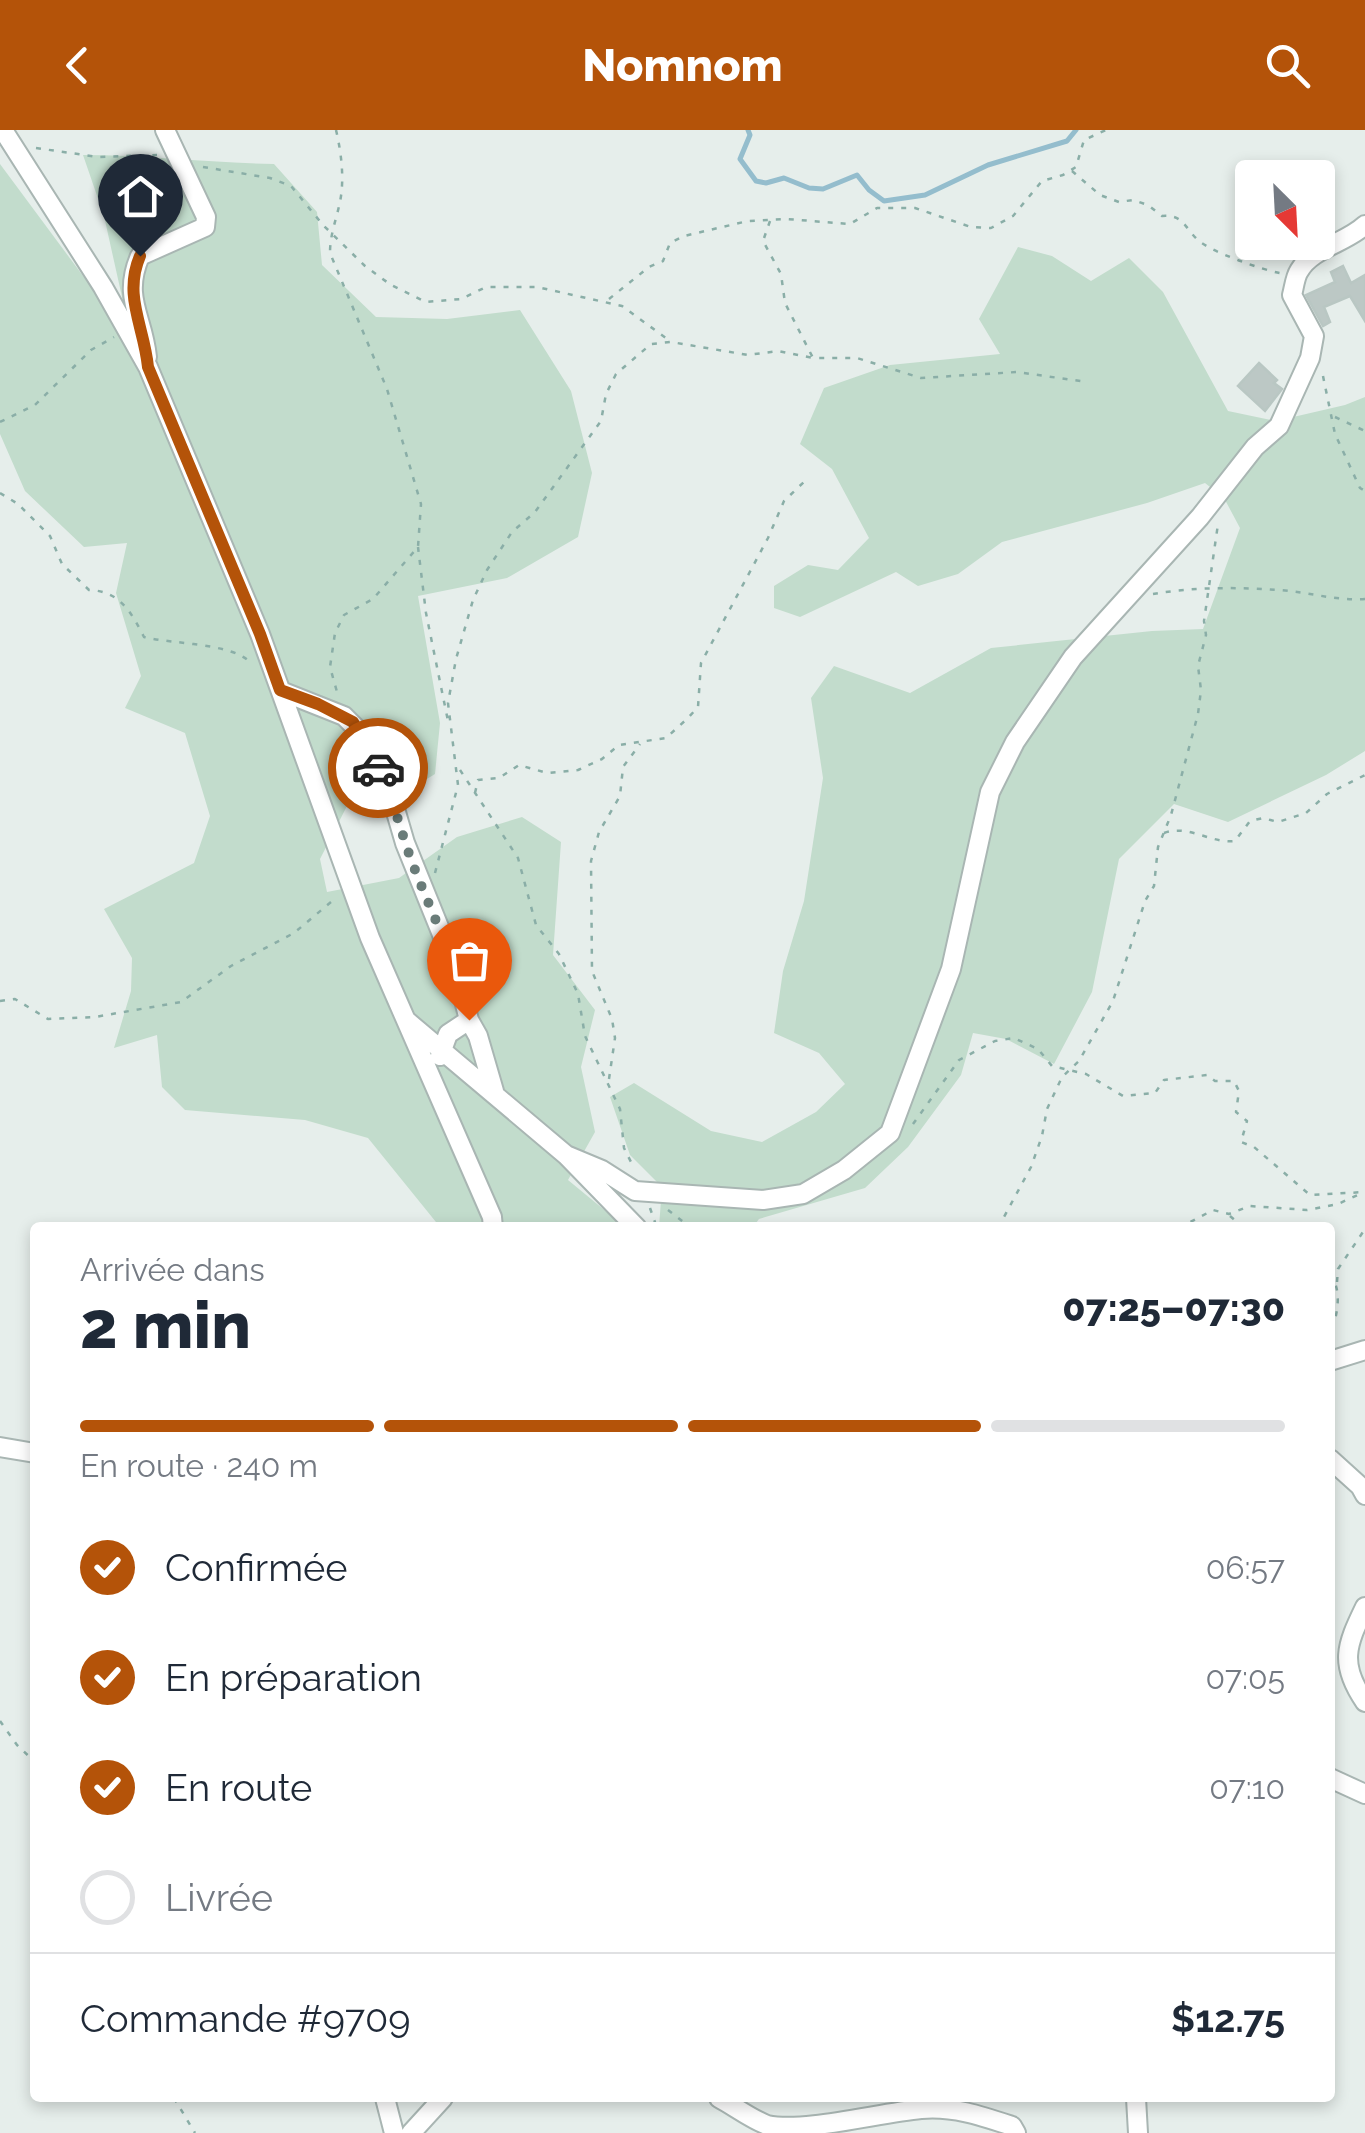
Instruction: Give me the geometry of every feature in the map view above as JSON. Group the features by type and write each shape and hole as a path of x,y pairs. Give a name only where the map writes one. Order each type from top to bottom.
{"street":[{"path":"3,130 148,367 260,634 349,880 405,1020 492,1222"},
{"path":"148,367 146,341 130,291 132,273 140,256 205,227 206,217 166,133"},
{"path":"566,1155 602,1170 635,1192 763,1200 802,1194 844,1170 890,1134 950,968 990,792 1016,742 1073,658 1200,517 1254,447 1279,426 1310,358 1314,336 1292,295 1299,270 1318,253 1351,238 1365,224"},
{"path":"280,690 344,716 361,733 391,795 405,843 456,969 494,1092"},
{"path":"405,1020 566,1155 631,1222"},
{"path":"429,1076 448,1034 469,1020"},
{"path":"1335,1360 1365,1350"},
{"path":"0,1447 30,1451"},
{"path":"1335,1464 1365,1495"},
{"path":"1365,1608 1350,1638 1346,1661 1351,1682 1365,1702"},
{"path":"1335,1780 1365,1794"},
{"path":"386,2102 394,2133"},
{"path":"411,2133 438,2102"},
{"path":"727,2102 767,2125 810,2129 925,2108 968,2112 1012,2126 1016,2133"},
{"path":"1136,2102 1138,2133"}],"path":[{"path":"336,130 342,165 341,196 330,232 330,253 387,389 421,504 418,547 429,629 459,769 454,812 429,898"},
{"path":"607,301 649,267 663,261 670,243 748,221 850,224 877,208 915,208 971,227 991,228 1014,216 1042,181 1076,167 1084,140 1106,130"},
{"path":"144,254 155,237 159,200 153,167 166,133"},
{"path":"14,149 40,148 98,157 158,156 183,166 270,178 291,186 365,266 391,285 426,302 461,299 486,287 556,290 607,301 637,314 672,342"},
{"path":"1070,170 1100,195 1119,202 1133,200 1162,216 1172,215 1186,223 1202,244 1220,253 1277,274 1299,270"},
{"path":"771,220 763,241 781,274 785,303 814,358"},
{"path":"0,422 34,405 92,350 127,330"},
{"path":"452,738 448,703 456,659 473,600 487,570 512,532 535,512 601,421 606,394 616,374 651,344 672,342 748,354 778,352 814,358 857,358 921,378 1017,372 1087,382"},
{"path":"1322,366 1335,434 1346,462 1365,491"},
{"path":"1332,415 1365,431"},
{"path":"475,793 478,780 498,778 519,765 563,774 602,760 619,745 666,738 698,707 702,663 784,501 807,478"},
{"path":"0,493 18,504 50,536 62,564 89,590 106,590 130,610 144,637 244,655 256,667"},
{"path":"1001,1222 1031,1167 1042,1136 1046,1108 1062,1076 1079,1061 1114,1001 1145,901 1154,886 1158,847 1172,815 1198,714 1198,666 1206,635 1212,546 1220,513"},
{"path":"338,696 330,668 331,654 344,615 373,599 418,547"},
{"path":"1153,594 1184,589 1282,590 1340,601 1365,599"},
{"path":"609,1080 615,1038 612,1019 592,971 591,860 599,832 620,796 624,766 640,743"},
{"path":"459,769 518,858 536,925 558,954 578,994 586,1036 620,1109 624,1148 655,1222"},
{"path":"1163,834 1174,829 1207,835 1219,843 1236,841 1250,821 1263,818 1278,822 1306,813 1327,794 1365,775"},
{"path":"0,1001 14,999 48,1019 95,1017 181,1002 231,966 294,934 332,904 349,880"},
{"path":"902,1134 952,1067 995,1041 1014,1038 1038,1049 1052,1066 1086,1074 1122,1096 1155,1092 1164,1080 1189,1076 1207,1075 1216,1081 1234,1082 1239,1091 1236,1112 1247,1121 1241,1142 1254,1147 1310,1195 1364,1192"},
{"path":"1228,1214 1250,1206 1306,1210 1338,1204 1364,1192"},
{"path":"1190,1222 1213,1210 1228,1214 1237,1222"},
{"path":"1335,1312 1338,1269 1365,1229"},
{"path":"0,1721 30,1758"},
{"path":"176,2102 195,2133"}],"green space":[{"path":"83,155 274,164 317,212 322,265 376,317 447,319 520,310 571,391 592,473 578,537 507,578 418,596 440,723 435,774 383,806 348,804 320,859 327,892 399,878 457,837 522,817 561,842 553,955 595,1010 581,1067 595,1132 568,1180 619,1222 436,1222 368,1138 305,1120 185,1110 162,1087 157,1035 114,1048 131,991 132,958 104,909 194,863 210,816 185,733 125,708 141,676 116,593 127,543 84,547 25,491 0,434 0,164 132,342 104,216"},
{"path":"1018,247 1052,256 1091,281 1129,258 1163,292 1228,411 1276,421 1365,397 1365,751 1326,775 1228,822 1174,804 1119,859 1092,992 1054,1064 1006,1039 973,1033 961,1075 908,1147 865,1188 757,1222 659,1222 662,1187 630,1155 610,1097 634,1083 711,1131 762,1142 816,1112 845,1084 819,1053 774,1033 783,971 804,901 823,778 811,698 834,666 910,693 991,648 1203,629 1240,528 1224,498 1205,483 1147,503 1002,542 958,574 918,586 896,572 800,617 774,608 774,586 808,565 838,570 869,538 832,469 800,444 824,388 890,365 1000,354 979,319"}],"building":[{"path":"1343,266 1351,283 1365,275 1365,321 1350,296 1324,307 1330,322 1323,326 1306,295 1335,282 1331,272"},
{"path":"1259,363 1282,389 1265,411 1238,386"}],"waterway":[{"path":"748,130 750,135 740,159 756,181 766,183 784,178 823,189 857,175 884,201 925,195 988,165 1067,141 1076,130"}],"way so far":[{"path":"378,768 456,969 469,1020"}],"route":[{"path":"140,256 132,273 130,291 146,341 148,367 280,690 353,722 378,768"}]}
